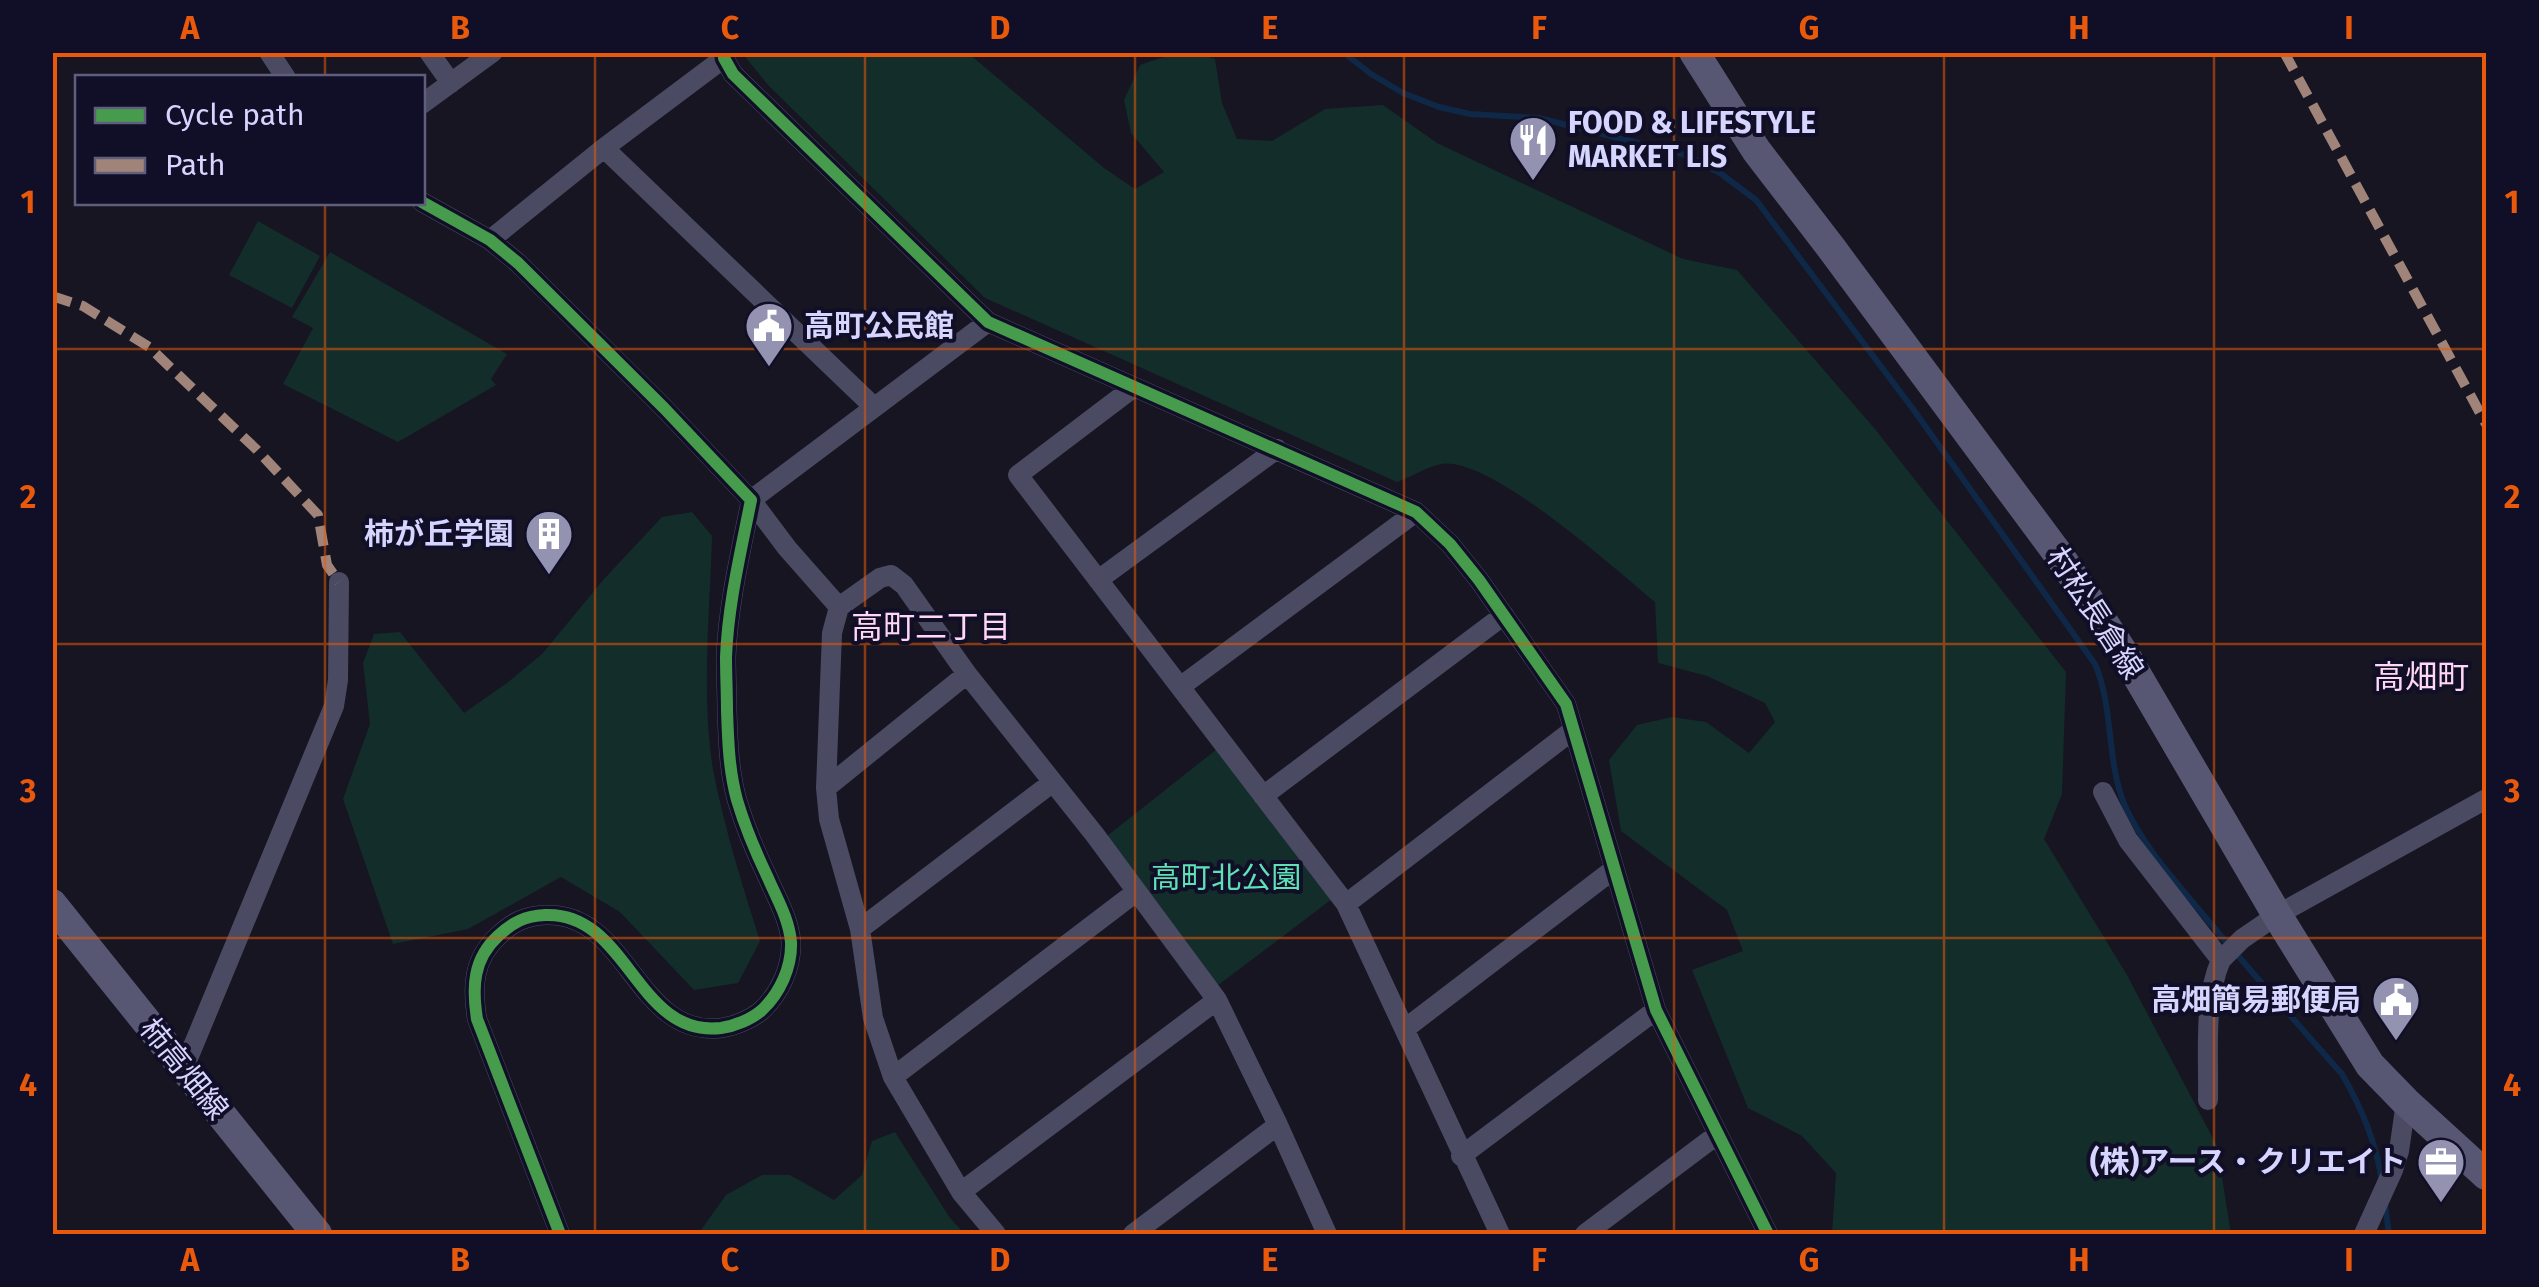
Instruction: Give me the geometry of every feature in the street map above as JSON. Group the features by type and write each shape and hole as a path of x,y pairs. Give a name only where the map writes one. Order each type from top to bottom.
{"main road":[{"name":"村松長倉線","path":"1694,52 1756,150 2061,558 2128,660 2370,1065 2486,1175"},
{"name":"柿高畑線","path":"52,904 317,1234"}],"street":[{"path":"270,52 284,75"},
{"path":"428,52 451,83"},
{"path":"425,102 493,52"},
{"path":"490,240 724,55 733,74 988,322 1416,512 1450,544 1566,704 1656,1010 1768,1234"},
{"path":"604,148 874,407"},
{"path":"425,204 490,240 518,264 751,500 786,548 838,607"},
{"path":"560,1234 477,1019 473,986 482,955 491,942 520,919 554,915 585,925 601,937 654,1001 669,1014 701,1029 729,1027 761,1012 782,984 788,967 790,936 738,804 728,747 726,654 751,500 988,322"},
{"path":"1134,387 1018,475 1346,904 1500,1234"},
{"path":"1098,580 1277,449"},
{"path":"1180,687 1416,512"},
{"path":"996,1234 961,1192 893,1077 874,1018 860,929 829,819 826,788 832,633 838,607 880,578 891,575 904,585 1217,1000 1327,1234"},
{"path":"184,1068 334,706 339,582"},
{"path":"1264,796 1504,615"},
{"path":"826,788 968,674"},
{"path":"1346,904 1573,730"},
{"path":"860,929 1053,782"},
{"path":"2103,792 2128,840 2221,960"},
{"path":"2208,1100 2210,998 2221,960 2242,939 2277,915 2486,799"},
{"path":"1406,1028 1614,869"},
{"path":"893,1077 1136,892"},
{"path":"961,1192 1217,1000"},
{"path":"1462,1156 1656,1010"},
{"path":"2367,1227 2393,1170 2406,1102"},
{"path":"1133,1234 1278,1125"},
{"path":"1585,1234 1718,1134"},
{"path":"1608,1217 1622,1234"}],"green space":[{"path":"745,53 968,53 1104,168 1135,189 1164,172 1131,133 1124,100 1140,65 1177,54 1195,54 1215,59 1222,103 1237,139 1272,141 1325,109 1383,105 1437,143 1683,259 1737,270 1875,429 2066,672 2062,794 2044,839 2127,975 2217,1146 2231,1234 1832,1234 1836,1173 1802,1136 1748,1108 1692,970 1743,951 1727,910 1621,831 1609,760 1637,725 1672,717 1706,722 1749,753 1775,722 1765,703 1707,676 1658,663 1655,602 1583,542 1489,477 1462,466 1441,464 1397,482 985,298 768,85"},
{"path":"258,221 320,256 292,308 229,275"},
{"path":"330,252 507,354 491,379 496,385 398,442 283,384 313,328 292,317"},
{"path":"692,512 712,536 707,683 713,769 760,941 738,983 694,990 620,912 561,877 468,929 393,944 343,799 370,724 363,663 374,634 400,632 464,713 542,654 662,517"},
{"name":"高町北公園","path":"1217,749 1332,899 1217,986 1107,836"},
{"path":"895,1132 950,1218 965,1234 708,1234 701,1230 726,1195 762,1175 790,1175 834,1200 862,1175 872,1141"}],"waterway":[{"path":"1343,52 1403,93 1439,107 1470,114 1539,118 1685,155 1720,173 1756,200 1913,409 2095,664 2105,698 2119,789 2133,821 2173,878 2342,1074 2367,1126 2382,1182"},
{"path":"2385,1204 2389,1234"}],"marked path":[{"path":"2284,52 2486,424"},
{"path":"52,296 83,306 149,347 256,449 318,515 327,565 339,582"}],"cycle path":[{"path":"724,52 733,74 988,322 1416,512 1450,544 1566,704 1656,1010 1768,1234"},
{"path":"425,204 490,240 518,263 751,500 727,637 729,756 744,820 788,925 791,942 787,970 768,1003 743,1022 721,1028 692,1026 669,1014 596,932 573,919 545,915 525,918 490,945 476,974 477,1019 560,1234"}],"place":[{"name":"FOOD & LIFESTYLE MARKET LIS","path":"1533,182"},
{"name":"高町公民館","path":"769,368"},
{"name":"柿が丘学園","path":"549,576"},
{"name":"高畑簡易郵便局","path":"2396,1042"},
{"name":"(株)アース・クリエイト","path":"2441,1204"}],"district":[{"name":"高町二丁目","path":"931,627"},
{"name":"高畑町","path":"2421,677"}]}
